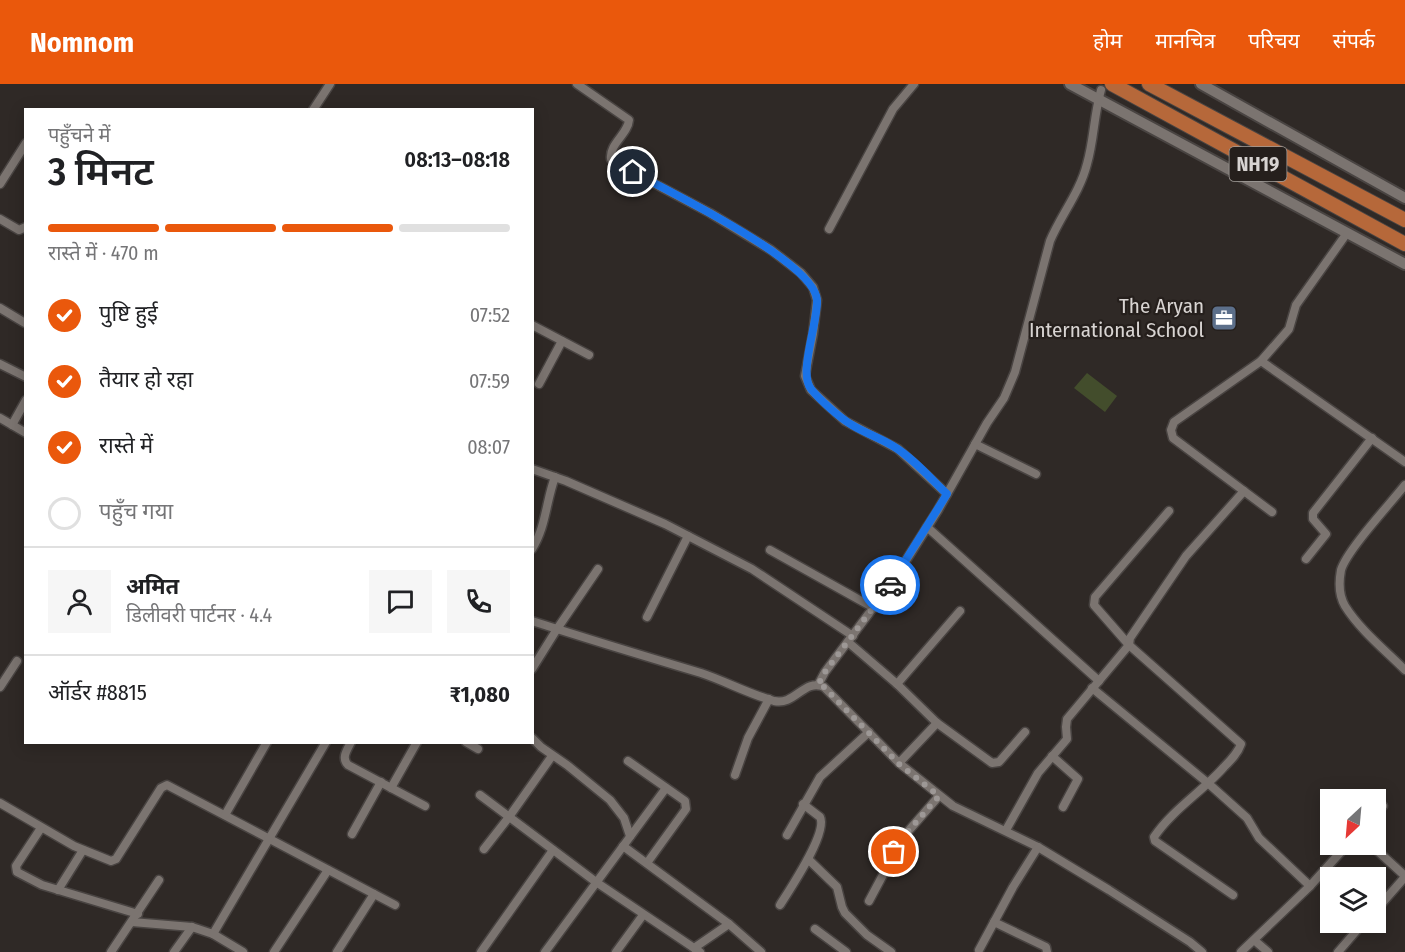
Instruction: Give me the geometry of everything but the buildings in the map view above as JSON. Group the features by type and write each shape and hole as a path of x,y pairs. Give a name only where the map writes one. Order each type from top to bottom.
{"highway":[{"name":"NH19","path":"1149,84 1405,220"},
{"name":"NH19","path":"1104,91 1405,244"}],"street":[{"path":"314,108 330,84"},
{"path":"577,84 623,113 629,120 629,126 610,153 614,162 710,213 771,250 801,273 813,287 817,300 805,376 811,390 845,421 898,449 947,494"},
{"path":"829,229 892,109 914,84"},
{"path":"1070,84 1104,91 1347,233 1405,264"},
{"path":"1202,84 1405,198"},
{"path":"818,685 825,672 874,608 927,527 1011,382 1050,241 1059,220 1077,190 1087,164 1104,91"},
{"path":"0,184 24,146"},
{"path":"0,219 19,230 24,228"},
{"path":"1272,512 1173,438 1171,430 1174,422 1260,361 1289,329 1296,305 1347,233"},
{"path":"0,308 24,321"},
{"path":"534,326 589,355"},
{"path":"538,384 562,341"},
{"path":"1260,361 1405,462"},
{"path":"0,364 24,376"},
{"path":"12,425 24,404"},
{"path":"0,418 24,432"},
{"path":"1306,559 1326,534 1313,519 1313,513 1372,438"},
{"path":"975,444 1036,474"},
{"path":"534,470 618,503 752,569 851,639 937,723 987,761 995,764 1025,732"},
{"path":"534,545 542,530 546,502 555,477"},
{"path":"1405,485 1349,555 1342,569 1339,588 1344,605 1405,670"},
{"path":"1006,830 1038,773 1067,739 1068,719 1129,645 1130,638 1186,556 1244,490"},
{"path":"1169,511 1095,597 1094,605 1129,645 1241,744 1238,751 1209,784 1176,813 1155,834 1154,839 1233,896"},
{"path":"927,527 1099,681"},
{"path":"647,617 688,536"},
{"path":"770,550 874,608"},
{"path":"534,666 598,569"},
{"path":"897,684 960,611"},
{"path":"534,622 703,674 769,699 783,702 790,700 807,687 818,685 824,687 899,764 939,796 970,815 1038,847 1109,890 1202,952"},
{"path":"0,687 17,661"},
{"path":"1092,688 1247,818 1259,838 1310,886"},
{"path":"735,775 748,738 769,699"},
{"path":"899,764 937,723"},
{"path":"787,835 814,784 824,772 869,732"},
{"path":"534,740 610,800 624,818 630,836"},
{"path":"225,815 266,744"},
{"path":"213,934 325,744"},
{"path":"350,744 344,756 345,762 425,806"},
{"path":"391,788 416,744"},
{"path":"469,744 478,749"},
{"path":"484,849 552,756"},
{"path":"1052,756 1078,779 1063,807"},
{"path":"628,761 685,801 686,809 647,863"},
{"path":"352,834 381,782"},
{"path":"0,803 83,850 114,860 164,786 170,786 395,905"},
{"path":"545,952 666,788"},
{"path":"480,795 596,882 693,950 729,924"},
{"path":"869,901 897,844 939,796"},
{"path":"780,905 808,859 822,820 803,804"},
{"path":"41,828 15,870 34,881 135,918 192,927 213,934 243,952"},
{"path":"623,846 729,924 761,952"},
{"path":"979,950 1038,847"},
{"path":"58,890 83,850"},
{"path":"481,952 553,850"},
{"path":"1328,867 1338,855"},
{"path":"1382,855 1405,877 1386,899"},
{"path":"808,859 837,887 845,913 867,935 891,952"},
{"path":"274,952 328,870"},
{"path":"1241,952 1320,876"},
{"path":"111,952 159,880"},
{"path":"336,952 374,894"},
{"path":"616,952 643,915"},
{"path":"994,922 1046,947 1047,952"},
{"path":"174,952 192,927"},
{"path":"815,929 846,952"},
{"path":"1338,952 1354,933"},
{"path":"1254,940 1268,952"}],"green space":[{"path":"1087,373 1117,396 1105,412 1074,388"}],"way so far":[{"path":"890,585 825,672 818,685 824,687 899,764 939,796 897,844 894,852"}],"place":[{"name":"The Aryan International School","path":"1224,318"}],"route":[{"path":"633,172 710,213 771,250 801,273 813,287 817,300 805,376 811,390 845,421 898,449 947,494 890,585"}]}
